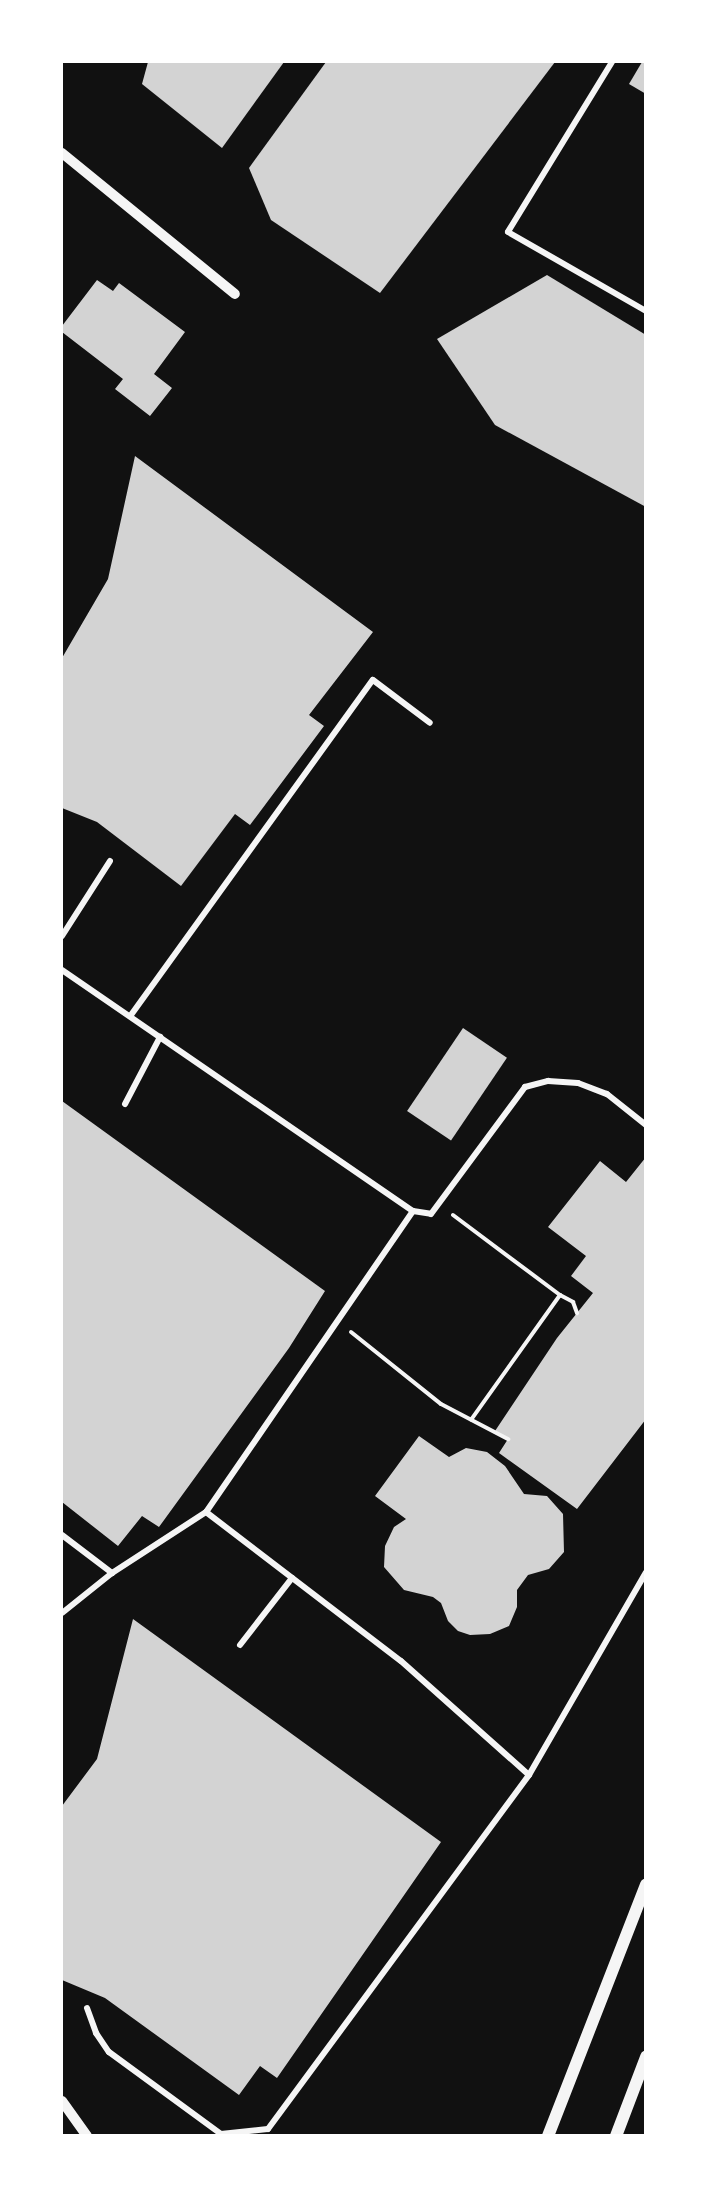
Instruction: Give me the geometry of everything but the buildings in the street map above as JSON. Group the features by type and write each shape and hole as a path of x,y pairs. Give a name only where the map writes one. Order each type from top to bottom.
{"main road":[{"path":"548,2136 645,1884"},
{"path":"616,2136 645,2056"}],"street":[{"path":"612,62 508,232 645,311"},
{"path":"62,153 235,294"},
{"path":"130,1015 373,680 430,723"},
{"path":"62,936 110,861"},
{"path":"62,970 412,1211 431,1214 525,1087 548,1081 579,1083 607,1094 645,1125"},
{"path":"125,1104 159,1037"},
{"path":"62,1613 112,1573 206,1512 412,1211"},
{"path":"206,1512 401,1661 529,1775"},
{"path":"62,1535 112,1573"},
{"path":"87,2008 96,2033 109,2052 222,2134 268,2129 529,1775 645,1572"},
{"path":"240,1645 292,1578"},
{"path":"62,2101 87,2136"}],"path":[{"path":"438,1204 560,1295 573,1302 577,1313"},
{"path":"471,1420 560,1295"},
{"path":"338,1322 441,1404 508,1439"}]}
